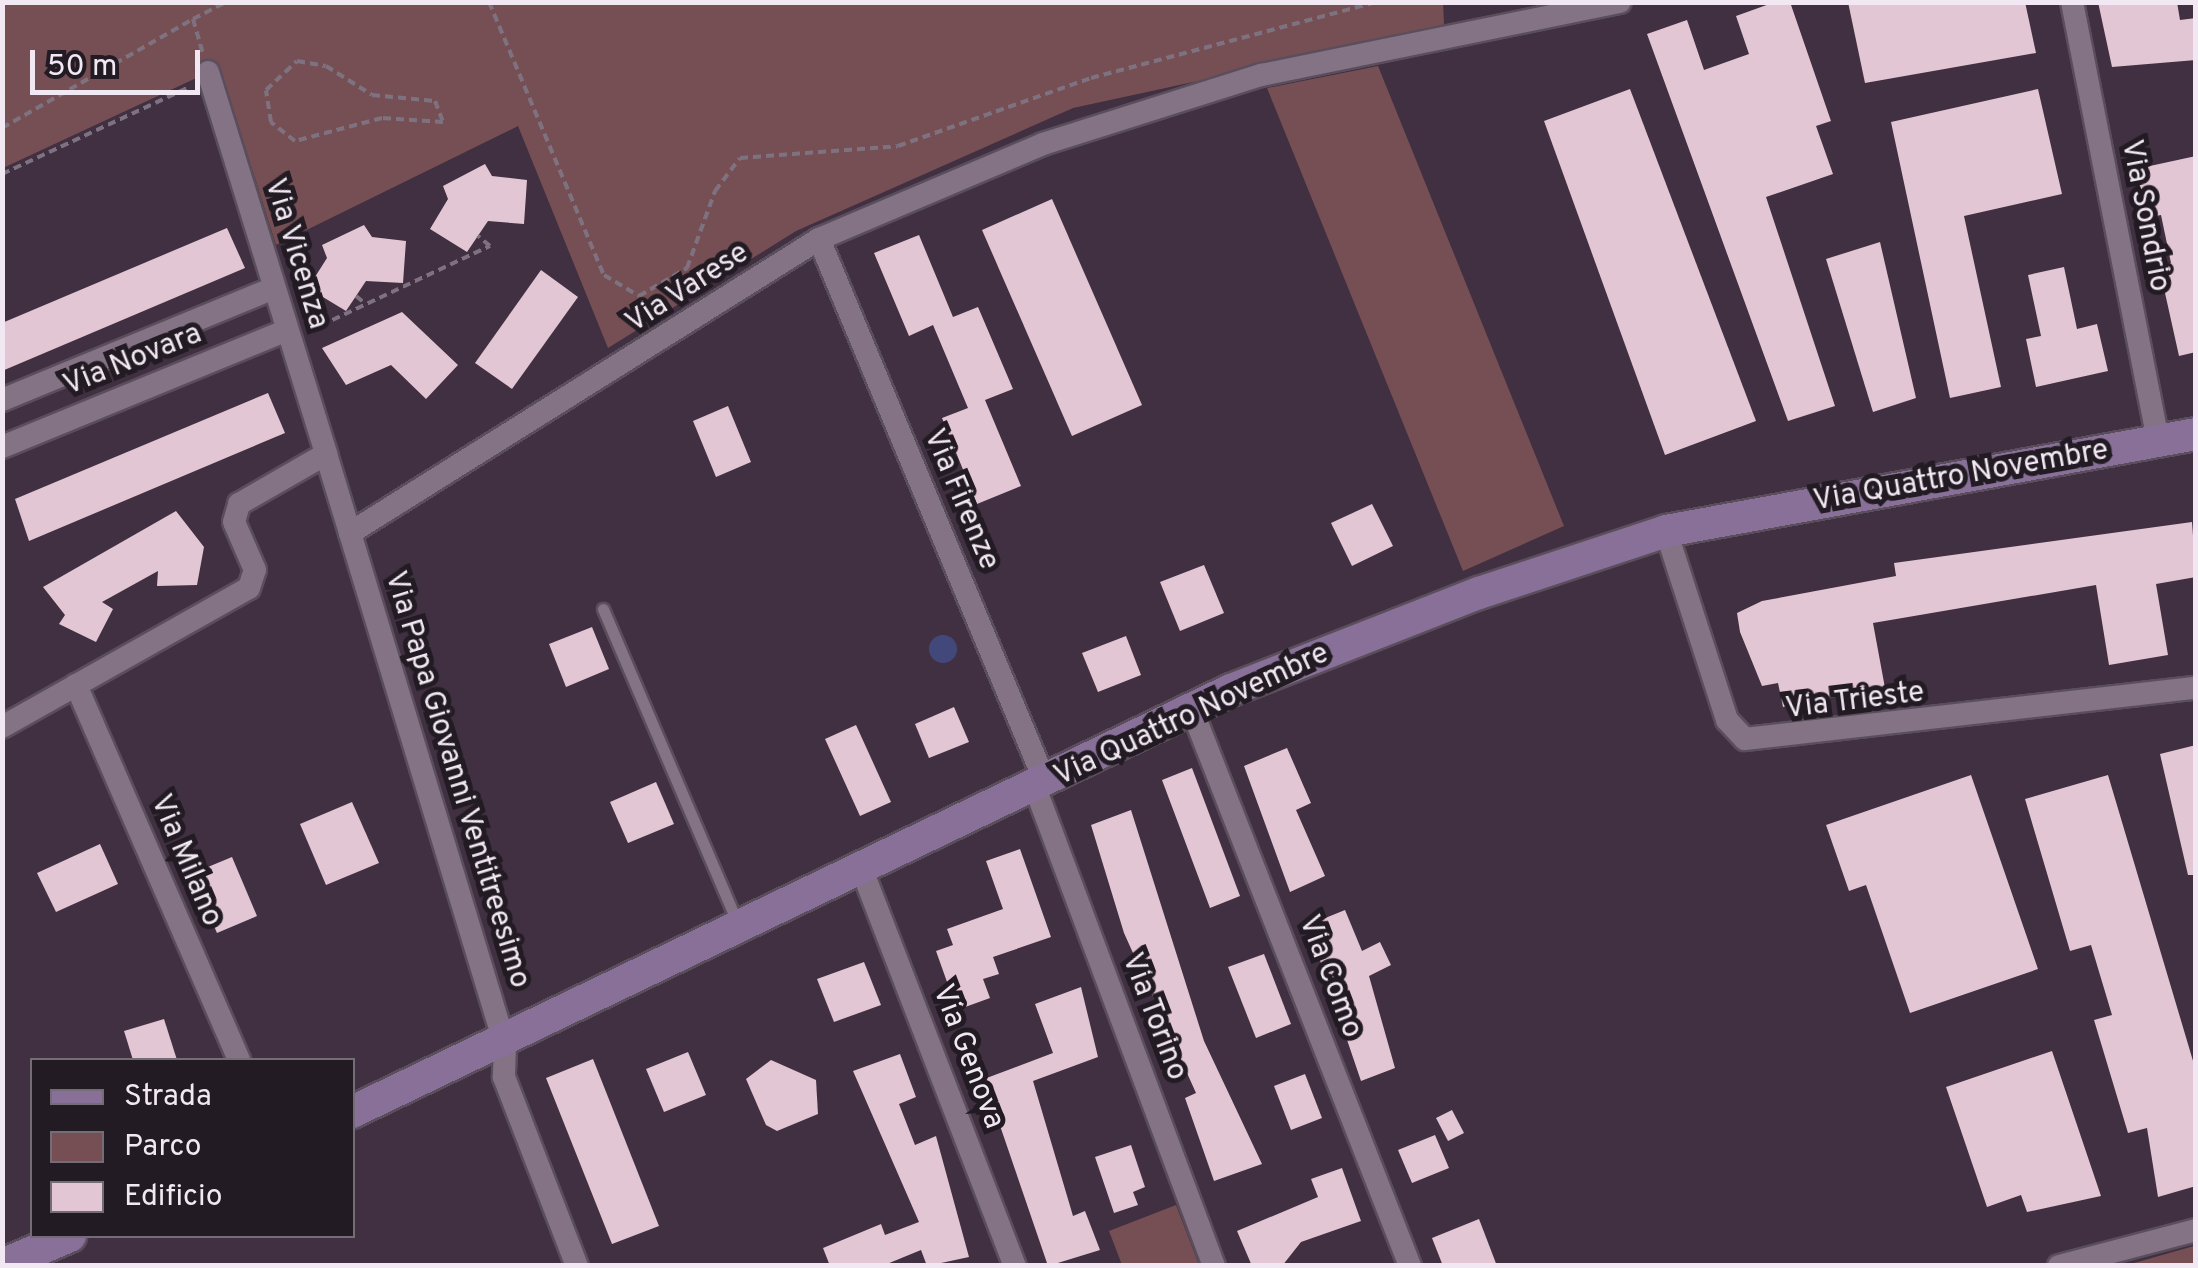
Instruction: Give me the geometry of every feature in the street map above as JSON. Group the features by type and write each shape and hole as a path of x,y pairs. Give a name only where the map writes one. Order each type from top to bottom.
{"street":[{"name":"Via Varese","path":"350,533 819,239 1044,144 1261,75 1620,2"},
{"name":"Via Sondrio","path":"2072,2 2158,441"},
{"name":"Via Vicenza","path":"209,75 326,454"},
{"name":"Via Firenze","path":"819,239 1041,787"},
{"name":"Via Novara","path":"2,400 274,288"},
{"name":"Via Novara","path":"2,447 288,335"},
{"name":"Via Quattro Novembre","path":"355,1111 505,1045 1041,787 1192,710 1367,635 1666,531 2196,434"},
{"path":"2,727 250,588 255,570 234,522 239,504 326,454 350,533"},
{"name":"Via Trieste","path":"1666,531 1727,720 1745,740 2196,688"},
{"name":"Via Papa Giovanni Ventitreesimo","path":"350,533 505,1045 504,1076 578,1266"},
{"name":"Via Milano","path":"76,686 238,1058"},
{"name":"Via Como","path":"1192,710 1410,1266"},
{"name":"Via Torino","path":"1041,787 1214,1266"},
{"name":"Via Genova","path":"862,870 1015,1266"},
{"path":"2059,1266 2196,1230"},
{"path":"2,1264 65,1238"}],"lane":[{"path":"603,608 740,929"}],"path":[{"path":"2,128 227,2"},
{"path":"490,2 604,275 639,296 688,268 715,191 740,158 898,146 1091,78 1376,2"},
{"path":"2,174 209,75 192,19"},
{"path":"314,61 358,90 435,101 445,113 434,124 397,116 295,140 271,122 266,90 282,68 314,61"},
{"path":"288,335 366,304 490,246 478,236"},
{"path":"356,296 366,304"}],"green space":[{"path":"1443,2 1444,24 1433,30 1073,108 796,231 608,348 518,126 276,245 220,67 3,168 2,3"},
{"path":"1378,66 1564,526 1463,571 1267,88"},
{"path":"1176,1205 1199,1265 1122,1265 1109,1231"},
{"path":"2194,1246 2195,1265 2127,1265"}],"water":[{"path":"943,635 953,639 957,649 953,659 943,663 933,659 929,649 933,639"}],"building":[{"path":"1775,2 1790,2 1831,121 1816,126 1833,174 1766,197 1835,406 1788,421 1647,34 1687,20 1704,70 1749,54 1736,16"},
{"path":"1848,2 2025,2 2036,53 1865,83"},
{"path":"2098,2 2177,2 2180,20 2196,18 2196,60 2112,67"},
{"path":"1630,89 1756,421 1665,455 1544,121"},
{"path":"2038,89 2062,194 1964,216 2001,387 1950,398 1891,122"},
{"path":"2196,156 2196,352 2179,356 2159,266 2171,263 2161,215 2147,218 2136,169"},
{"path":"485,164 492,176 527,180 524,224 488,221 467,252 430,229 448,199 443,186"},
{"path":"1052,199 1142,405 1072,436 982,230"},
{"path":"364,225 372,237 406,241 403,283 366,281 346,311 308,288 327,258 322,245"},
{"path":"227,228 245,268 2,371 2,323"},
{"path":"919,235 953,317 978,307 1013,389 985,400 1021,486 977,504 942,418 968,408 933,325 909,336 874,253"},
{"path":"1880,242 1916,398 1873,412 1826,259"},
{"path":"2064,267 2077,329 2097,324 2108,371 2036,387 2026,339 2041,336 2028,275"},
{"path":"541,270 578,297 512,389 475,363"},
{"path":"402,312 458,365 426,399 391,365 346,385 322,348"},
{"path":"268,393 285,433 29,541 15,499"},
{"path":"728,406 751,462 716,477 693,421"},
{"path":"1372,504 1393,546 1352,566 1331,523"},
{"path":"176,511 204,547 197,585 157,586 158,571 102,602 113,609 96,642 59,624 65,615 43,587"},
{"path":"2192,522 2196,577 2156,584 2168,655 2109,665 2096,585 1873,623 1885,688 1783,707 1778,683 1762,686 1740,632 1737,613 1762,601 1896,576 1894,563"},
{"path":"1204,565 1224,613 1180,631 1160,582"},
{"path":"592,627 609,669 566,687 549,644"},
{"path":"1126,636 1141,675 1098,692 1082,653"},
{"path":"954,707 969,742 929,758 915,724"},
{"path":"856,725 891,802 860,816 825,739"},
{"path":"2196,745 2196,875 2188,875 2160,754"},
{"path":"1287,748 1311,803 1296,810 1325,876 1290,892 1244,766"},
{"path":"1192,768 1240,896 1210,908 1162,780"},
{"path":"1971,775 2038,969 1910,1013 1866,885 1849,891 1826,825"},
{"path":"2108,775 2196,1071 2196,1186 2158,1197 2147,1128 2128,1133 2094,1020 2112,1015 2091,945 2070,951 2025,799"},
{"path":"656,782 674,824 628,843 610,802"},
{"path":"352,802 379,863 326,885 300,824"},
{"path":"1131,810 1204,1041 1262,1164 1214,1181 1185,1098 1196,1093 1124,933 1091,825"},
{"path":"100,844 118,884 56,912 37,873"},
{"path":"1020,849 1051,937 993,957 999,974 983,979 990,998 957,1010 936,951 953,945 947,929 1003,909 986,861"},
{"path":"232,857 257,916 217,933 191,874"},
{"path":"1345,910 1362,951 1380,942 1391,965 1369,976 1395,1068 1361,1081 1308,925"},
{"path":"1264,954 1291,1024 1256,1038 1228,967"},
{"path":"864,962 881,1005 834,1022 817,979"},
{"path":"1081,987 1098,1057 1033,1081 1073,1216 1085,1211 1100,1250 1048,1266 984,1079 1053,1053 1035,1004"},
{"path":"164,1019 176,1058 132,1058 124,1031"},
{"path":"2052,1051 2101,1196 2027,1212 2021,1195 1987,1207 1946,1087"},
{"path":"688,1052 706,1095 664,1112 646,1069"},
{"path":"900,1054 916,1097 899,1104 915,1145 936,1136 969,1257 927,1266 921,1250 882,1266 830,1266 823,1248 881,1224 885,1235 919,1222 853,1071"},
{"path":"593,1059 659,1226 612,1244 546,1078"},
{"path":"771,1060 816,1080 818,1114 777,1131 766,1125 746,1079"},
{"path":"1305,1074 1322,1118 1291,1130 1274,1086"},
{"path":"1452,1110 1464,1133 1448,1141 1436,1118"},
{"path":"1435,1135 1449,1168 1412,1183 1398,1150"},
{"path":"1131,1145 1145,1187 1133,1192 1138,1205 1114,1213 1095,1157"},
{"path":"1342,1168 1361,1221 1301,1242 1282,1266 1252,1266 1237,1231 1318,1197 1311,1179"},
{"path":"1479,1219 1497,1266 1443,1266 1432,1238"}]}
